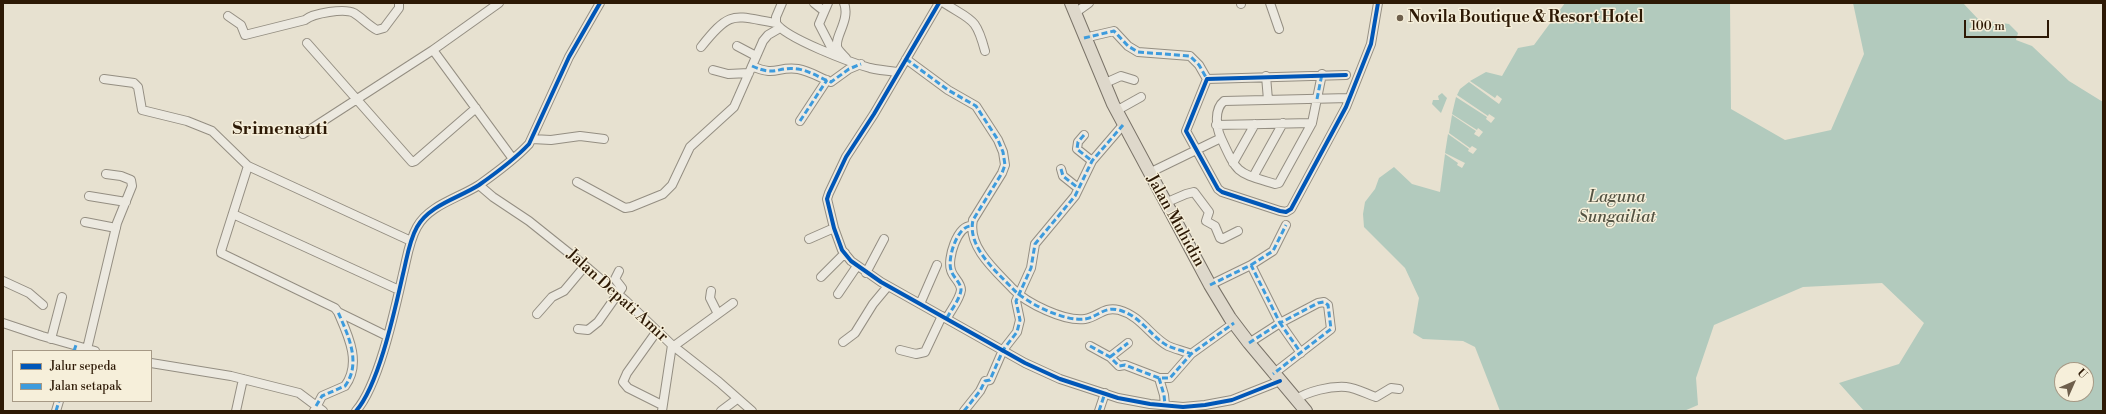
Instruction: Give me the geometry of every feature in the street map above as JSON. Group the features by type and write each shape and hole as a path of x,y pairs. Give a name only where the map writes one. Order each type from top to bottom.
{"highway":[{"name":"Jalan Muhidin","path":"1073,8 1084,38 1116,111 1210,286 1234,323 1298,405"}],"street":[{"path":"228,16 241,25 245,35 305,20 311,15 347,12 355,14 377,30 384,28 399,8 399,3"},
{"path":"303,134 433,50 499,3"},
{"path":"356,411 367,396 388,336 412,241 423,219 479,185 521,153 532,139 569,57 600,3"},
{"path":"778,26 776,17 782,3"},
{"path":"814,3 826,7 819,24 836,55"},
{"path":"844,3 847,10 846,18 836,43 837,48 846,58"},
{"path":"940,3 914,44 874,114 846,157 829,193 827,199 834,228 845,253 866,273 1003,350 1060,379 1132,402 1183,407 1205,406 1232,400 1278,381 1301,353 1331,329 1328,305 1324,302 1318,303 1280,323 1249,343"},
{"path":"944,3 970,19 977,26 985,51"},
{"path":"1073,8 1090,3"},
{"path":"1270,3 1279,29"},
{"path":"1207,79 1186,130 1220,191 1286,212 1291,209 1301,193 1350,98 1371,44 1378,3"},
{"path":"701,47 716,30 734,17 778,26 811,45 836,55 870,68 898,72"},
{"path":"577,182 625,208 663,194 672,185 690,146 734,107 756,56 768,35 778,26"},
{"path":"1084,38 1114,31 1128,46 1138,52 1188,55 1199,65 1207,79"},
{"path":"307,43 357,98 385,134 412,162 476,108"},
{"path":"737,46 756,56"},
{"path":"433,50 513,159"},
{"path":"908,56 948,90 976,106 998,140 1003,152 1005,165 1002,173 973,220 971,226 977,246 985,259 1043,309 1068,317 1085,319 1104,310 1119,310 1139,320 1168,345 1192,354"},
{"path":"713,70 728,74 751,70 769,73 781,70 800,70 827,80 834,81 849,69 861,64"},
{"path":"1322,74 1317,99 1312,123 1280,182 1275,184 1239,171 1233,163 1216,125 1221,104 1224,101 1317,99 1350,98"},
{"path":"1207,79 1322,74 1346,75"},
{"path":"1104,84 1121,76 1134,80"},
{"path":"1266,76 1268,100"},
{"path":"104,79 134,83 138,87 142,110 186,121 212,131 248,166 412,241"},
{"path":"800,121 827,80"},
{"path":"1116,111 1141,97"},
{"path":"1253,177 1283,123"},
{"path":"1216,125 1312,123"},
{"path":"1233,163 1255,124"},
{"path":"964,411 980,391 985,381 991,378 1003,350 1017,332 1020,320 1016,301 1034,257 1035,244 1075,196 1092,161 1123,125"},
{"path":"1084,135 1078,142 1078,149 1092,161"},
{"path":"532,139 551,140 580,136 604,139"},
{"path":"1149,173 1221,138"},
{"path":"248,166 221,253 335,308 352,346 351,372 345,386 322,396 315,408"},
{"path":"1061,169 1063,176 1078,188"},
{"path":"3,323 75,348 91,350 116,228 132,186 131,180 121,176 106,174"},
{"name":"Jalan Depati Amir","path":"479,185 493,197 529,221 585,266 618,294 673,346 752,411"},
{"path":"1165,203 1194,192 1209,212 1206,221 1215,226 1220,238 1222,239 1238,232"},
{"path":"89,196 126,202"},
{"path":"232,214 399,290"},
{"path":"85,222 116,228"},
{"path":"1210,286 1251,265 1273,251 1286,225"},
{"path":"900,350 916,354 926,352 961,290 960,284 951,270 951,257 954,244 961,232 966,227 971,226"},
{"path":"809,239 834,228"},
{"path":"866,273 884,239"},
{"path":"822,277 845,253"},
{"path":"920,304 937,265"},
{"path":"1251,265 1280,323 1301,353"},
{"path":"537,314 552,297 564,291 585,266"},
{"path":"838,294 857,266"},
{"path":"578,329 588,330 594,326 618,294 622,287 615,279 619,271"},
{"path":"3,281 30,293 43,305"},
{"path":"843,342 854,333 873,304 888,286"},
{"path":"711,291 710,298 718,314"},
{"path":"51,339 62,297"},
{"path":"657,331 627,373 623,382 628,388 662,408 673,346 733,303"},
{"path":"338,312 388,336"},
{"path":"1090,346 1110,357 1118,365 1125,365 1158,378 1171,378 1200,347 1234,323"},
{"path":"1110,357 1128,343"},
{"path":"152,363 243,379 299,393 315,408 323,411"},
{"path":"1158,378 1164,395 1165,405"},
{"path":"236,411 243,379"},
{"path":"1298,405 1307,393 1331,389 1348,388 1376,397 1391,388 1399,389"},
{"path":"1099,411 1105,393"},
{"path":"721,411 737,399"}],"water":[{"name":"Laguna Sungailiat","path":"1565,3 1730,3 1731,109 1785,140 1831,130 1864,54 1853,3 1963,3 1979,20 2009,24 2018,33 2016,40 2032,46 2069,81 2103,102 2103,411 1864,411 1839,383 1899,364 1924,323 1882,283 1803,287 1714,325 1696,378 1698,405 1684,411 1500,411 1475,347 1463,341 1423,339 1413,333 1419,298 1405,268 1364,227 1363,214 1365,202 1375,189 1379,178 1394,167 1412,184 1440,192 1445,154 1458,163 1457,165 1462,168 1465,163 1445,153 1448,134 1469,149 1468,151 1473,154 1477,149 1472,146 1470,148 1449,133 1452,115 1476,131 1474,134 1479,137 1483,132 1478,128 1477,130 1452,114 1456,97 1487,117 1486,119 1491,123 1495,118 1489,114 1488,116 1457,95 1460,89 1469,82 1499,104 1502,99 1497,95 1495,98 1470,81 1486,72 1502,76 1518,48 1534,45"},
{"path":"1442,93 1447,98 1441,113 1432,104 1433,100 1439,100 1438,96"}],"marked path":[{"path":"1084,38 1114,31 1128,46 1138,52 1190,56 1199,65 1207,79"},
{"path":"906,59 948,90 976,106 998,140 1003,152 1005,165 1002,173 973,220 972,230 974,240 984,258 1013,289 1036,305 1067,318 1085,319 1109,309 1119,310 1127,313 1139,321 1168,346 1191,354"},
{"path":"752,66 766,71 791,68 798,69 831,82 849,69 861,64"},
{"path":"1317,99 1322,74"},
{"path":"800,121 827,80"},
{"path":"964,411 980,391 985,381 990,380 1003,350 1017,332 1020,320 1016,301 1031,268 1035,244 1075,196 1092,161 1123,125"},
{"path":"1084,135 1078,142 1077,149 1092,161"},
{"path":"1061,169 1063,176 1078,188"},
{"path":"1251,265 1273,251 1286,225"},
{"path":"947,318 957,301 961,290 961,287 951,270 950,258 957,237 966,227 971,226"},
{"path":"1210,285 1251,265 1280,323 1318,303 1324,302 1328,305 1331,329 1273,374"},
{"path":"316,406 322,396 345,386 350,377 353,359 352,349 338,312"},
{"path":"1090,346 1110,357 1119,366 1125,365 1159,378 1170,378 1191,354 1234,323"},
{"path":"1249,343 1280,323 1301,353"},
{"path":"1110,357 1128,343"},
{"path":"74,350 76,345"},
{"path":"1159,378 1165,405"},
{"path":"1099,411 1105,393"},
{"path":"56,411 59,402"}],"cycle path":[{"path":"356,411 372,384 379,365 391,326 414,232 422,219 429,213 437,207 479,185 499,171 529,144 569,57 600,3"},
{"path":"939,3 874,114 846,157 829,193 827,199 834,228 842,250 851,261 881,282 1025,363 1060,379 1118,398 1150,404 1183,407 1205,405 1232,400 1280,381"},
{"path":"1346,75 1207,79 1186,131 1218,189 1222,192 1280,211 1286,212 1291,209 1346,107 1371,44 1378,3"}],"place":[{"name":"Novila Boutique & Resort Hotel","path":"1400,18"}],"district":[{"name":"Srimenanti","path":"280,130"}]}
